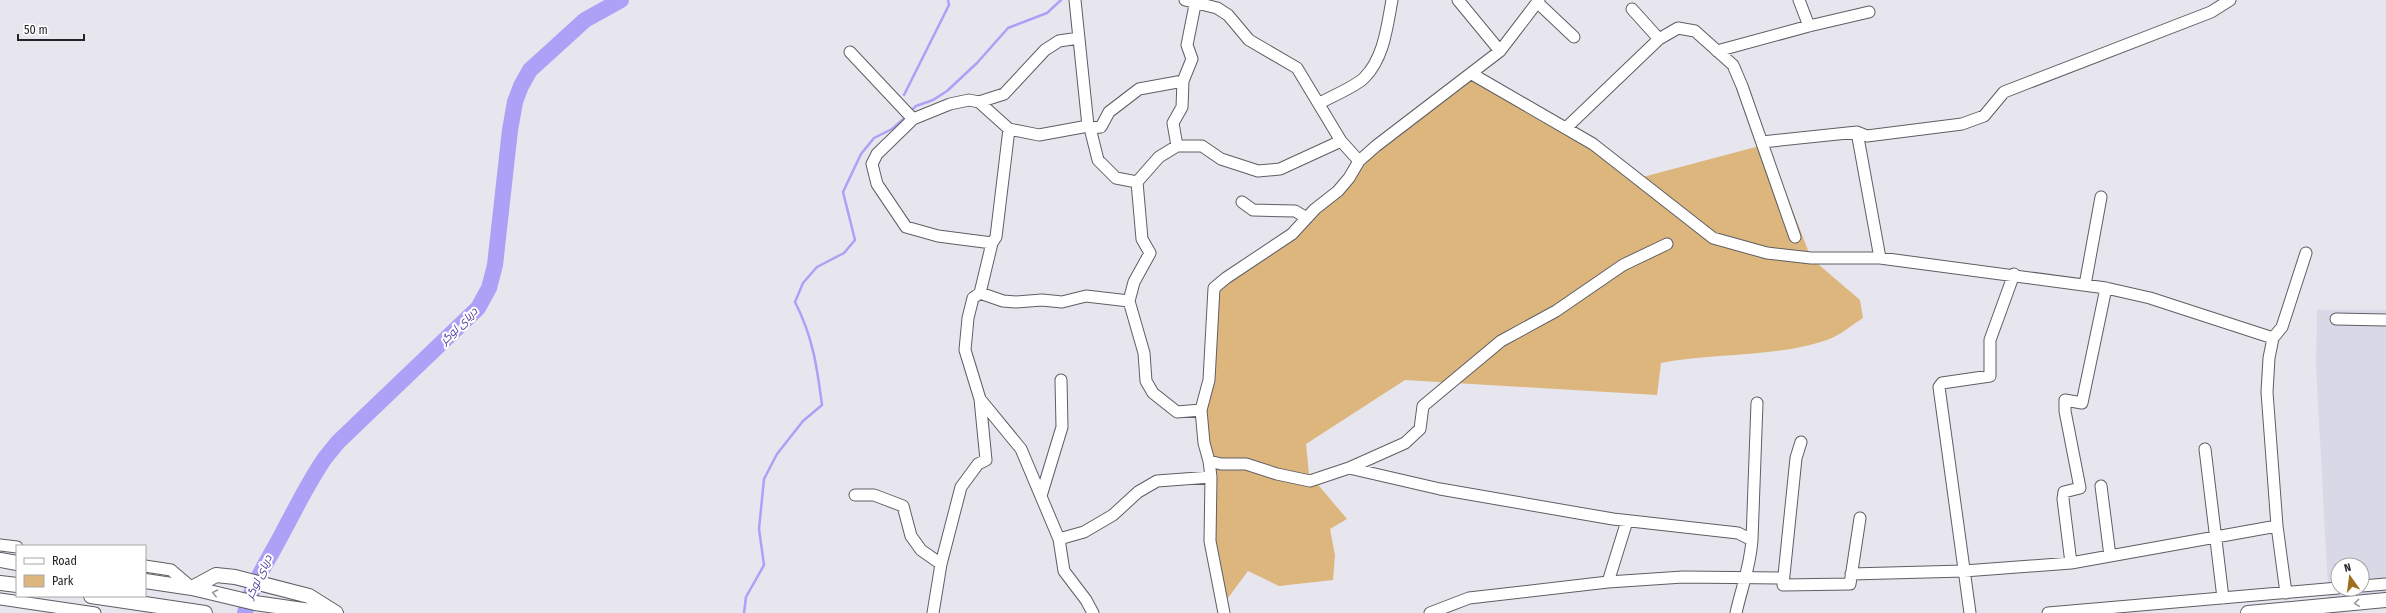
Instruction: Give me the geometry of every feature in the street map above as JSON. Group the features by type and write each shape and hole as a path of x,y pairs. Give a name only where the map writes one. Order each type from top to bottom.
{"main road":[{"path":"0,560 16,563"},
{"path":"192,588 216,575 235,577 309,596 336,613"},
{"path":"146,581 192,588 255,603 324,613"},
{"path":"0,583 16,585"},
{"path":"98,597 205,613"},
{"path":"2248,613 2386,600"}],"street":[{"path":"1075,0 1089,127 1098,160 1116,178 1137,182"},
{"path":"1320,102 1363,79 1377,61 1385,36 1392,0"},
{"path":"1458,0 1500,51"},
{"path":"1799,0 1809,26"},
{"path":"1762,142 1857,132 1867,136 1962,124 1984,116 2004,92 2146,39 2212,12 2230,0"},
{"path":"1177,146 1173,123 1182,107 1183,81 1192,59 1187,45 1192,1 1217,8 1228,15 1249,40 1297,68 1320,102 1341,140 1358,161"},
{"path":"1224,613 1210,541 1211,477 1209,461 1204,443 1201,410 1209,380 1214,288 1226,278 1292,234 1307,218 1338,191 1349,178 1358,161 1500,51 1538,1 1574,37"},
{"path":"1632,9 1660,39"},
{"path":"1717,52 1809,26 1869,12"},
{"path":"1566,128 1660,39 1678,28 1695,31 1733,65 1795,237"},
{"path":"992,243 938,236 906,227 877,184 872,164 877,154 910,115 969,100 979,102 1004,94 1046,50 1059,41 1079,38"},
{"path":"850,52 910,115"},
{"path":"1472,74 1594,144 1713,238 1767,253 1811,258 1880,258 2014,274 2106,288 2158,300 2273,338"},
{"path":"979,102 1009,129 1039,135 1101,126 1109,112 1139,89 1183,81"},
{"path":"933,613 941,564 961,487 978,464 986,460 980,399 965,350 968,318 973,298 980,293 992,243 996,237 1009,129"},
{"path":"1857,132 1880,258"},
{"path":"1201,410 1177,412 1153,393 1146,382 1144,353 1129,301 1134,282 1150,253 1142,239 1137,182 1159,157 1177,146 1202,146 1221,159 1258,171 1280,169 1341,140"},
{"path":"2085,285 2101,197"},
{"path":"1242,202 1253,210 1295,211 1307,218"},
{"path":"1209,461 1221,464 1246,464 1277,474 1310,481 1349,468 1405,443 1420,429 1423,406 1501,341 1556,311 1623,265 1667,244"},
{"path":"2286,593 2277,526 2267,392 2269,358 2273,338 2282,327 2306,253"},
{"path":"1970,613 1939,387 1942,383 1990,376 1990,340 2014,274"},
{"path":"2071,563 2063,499 2064,492 2080,488 2064,411 2065,400 2082,403 2106,288"},
{"path":"980,293 1003,301 1016,302 1042,300 1062,302 1086,296 1129,301"},
{"path":"2336,319 2386,320"},
{"path":"1041,496 1062,427 1061,380"},
{"path":"980,399 1021,448 1059,539 1064,571 1086,600 1093,613"},
{"path":"1736,613 1741,588 1747,577 1752,540 1757,403"},
{"path":"1801,442 1796,458 1783,585 1850,584 1860,518"},
{"path":"2205,449 2214,538 2223,598"},
{"path":"1349,468 1440,489 1627,521 1738,533 1752,540"},
{"path":"1059,539 1084,532 1113,515 1138,492 1157,481 1211,477"},
{"path":"2101,486 2110,556"},
{"path":"855,495 874,495 903,506 911,536 921,550 941,564"},
{"path":"1608,582 1627,521"},
{"path":"1851,574 1964,571 2071,563 2277,526"},
{"path":"0,545 16,547"},
{"path":"146,566 171,570 192,588"},
{"path":"1430,613 1470,598 1608,582 1683,577 1783,578"},
{"path":"2370,585 2386,584"},
{"path":"2048,613 2330,589"},
{"path":"0,599 94,613"}],"shaded area":[{"path":"2317,310 2386,310 2386,600 2329,606 2316,366"}],"green space":[{"path":"1472,74 1639,178 1767,144 1811,258 1860,300 1863,318 1832,338 1808,345 1767,352 1661,363 1657,395 1405,380 1306,444 1309,474 1347,519 1330,529 1335,555 1333,580 1279,586 1248,571 1222,606 1204,443 1214,288 1292,234 1359,161"}],"waterway":[{"name":"دریای لوگر","path":"245,613 252,591 262,570 308,485 325,458 338,442 478,308 489,288 495,265 510,130 515,102 521,86 530,70 585,20 621,0"},
{"path":"904,95 949,5 948,0"},
{"path":"910,112 916,106 933,100 947,91 977,63 1008,28 1047,13 1061,0"},
{"path":"744,613 746,597 764,565 759,529 764,479 777,454 803,421 822,405 816,365 810,340 795,302 803,283 817,267 844,253 855,240 843,192 861,154 874,138 892,129 907,116"}]}
